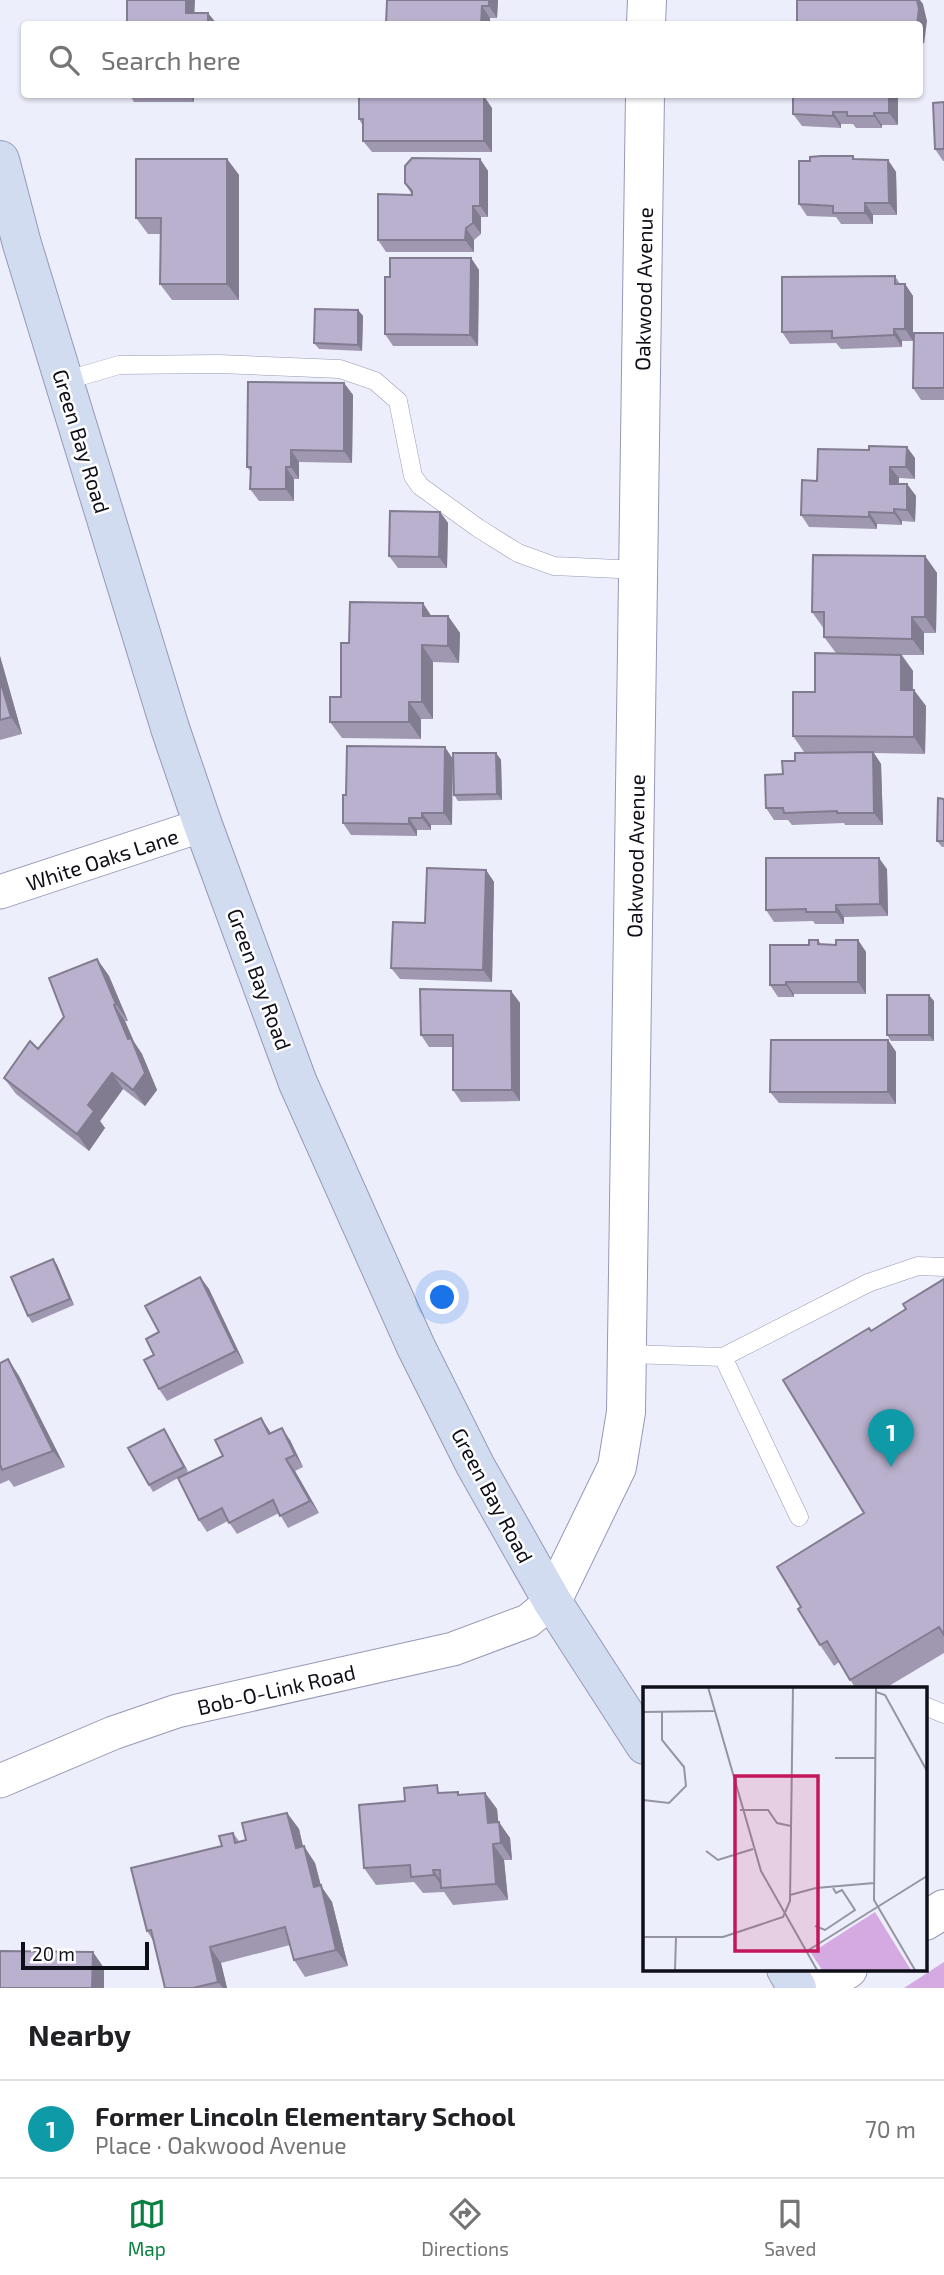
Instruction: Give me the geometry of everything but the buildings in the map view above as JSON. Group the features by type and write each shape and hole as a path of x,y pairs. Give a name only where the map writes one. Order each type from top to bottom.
{"main road":[{"name":"Green Bay Road","path":"0,160 22,244 170,728 298,1083 416,1347 475,1465 552,1601 643,1742"},
{"path":"787,1970 797,1988"}],"street":[{"path":"646,21 647,0"},
{"name":"Oakwood Avenue","path":"552,1601 617,1467 626,1412 645,98"},
{"name":"White Oaks Lane","path":"0,892 203,825"},
{"name":"Bob-O-Link Road","path":"0,1781 113,1733 177,1711 453,1649 528,1622 552,1601"},
{"path":"926,1920 944,1909"},
{"path":"817,1988 846,1970"}],"lane":[{"path":"64,381 119,365 219,364 340,369 375,381 398,401 413,476 421,486 478,528 518,553 554,566 639,570"},
{"path":"627,1354 723,1357 868,1283 918,1266 944,1267"},
{"path":"723,1357 799,1517"},
{"path":"926,1706 944,1714"}],"shaded area":[{"path":"944,1962 944,1988 904,1988"}],"place":[{"name":"Former Lincoln Elementary School","path":"891,1467"}]}
